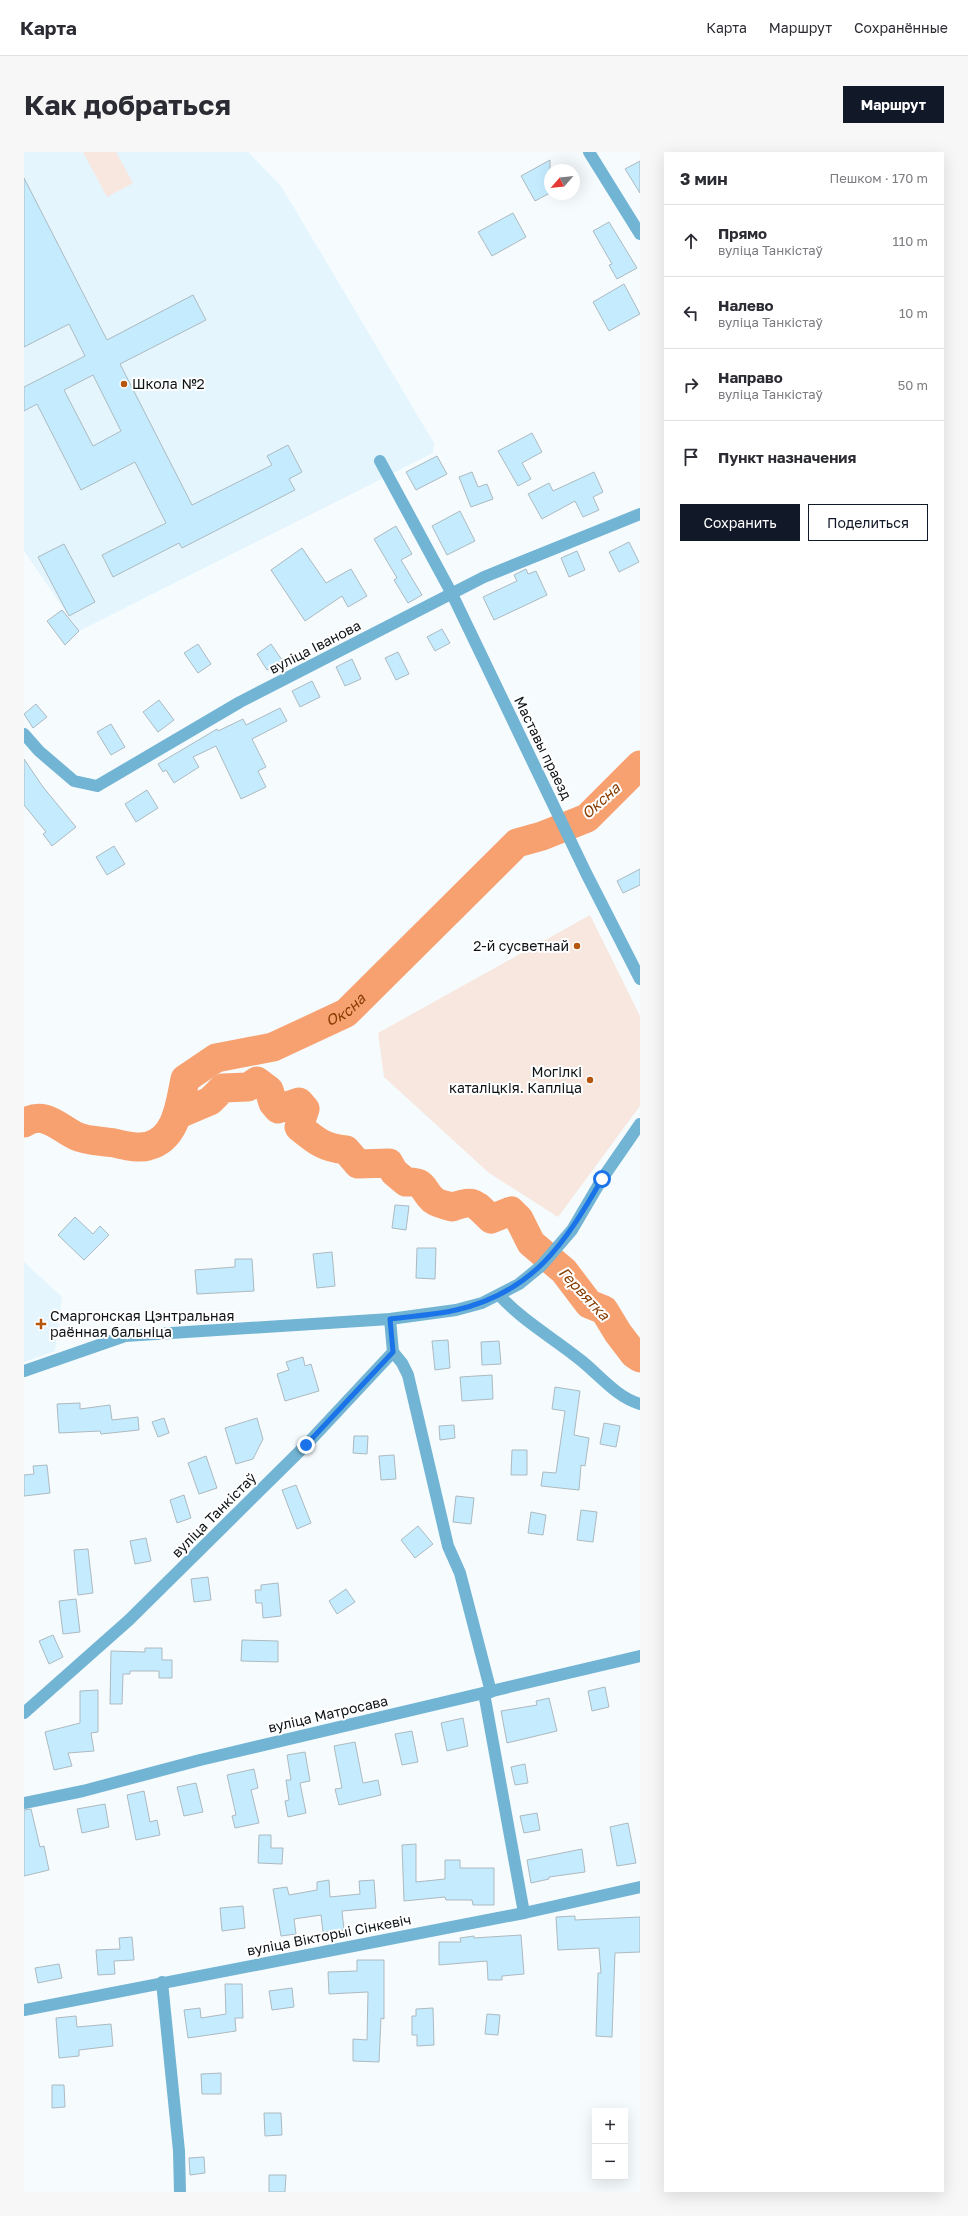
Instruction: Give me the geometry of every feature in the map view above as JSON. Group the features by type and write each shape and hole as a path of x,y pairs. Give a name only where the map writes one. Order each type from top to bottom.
{"street":[{"path":"589,152 640,234"},
{"name":"Маставы праезд","path":"380,461 452,594 574,847 640,979"},
{"name":"вуліца Іванова","path":"24,734 39,751 74,781 97,786 240,702 484,577 640,514"},
{"path":"24,1371 125,1336 390,1319 456,1310 482,1303 519,1284 541,1266 572,1230 602,1179 640,1124"},
{"path":"499,1295 529,1324 582,1362 618,1394 640,1404"},
{"path":"390,1319 393,1352 402,1363 408,1375 448,1546 460,1573 487,1693 524,1913"},
{"name":"вуліца Танкістаў","path":"24,1713 129,1620 306,1445 393,1352"},
{"name":"вуліца Матросава","path":"24,1803 83,1791 200,1760 640,1656"},
{"name":"вуліца Вікторыі Сінкевіч","path":"24,2010 162,1982 524,1913 640,1887"},
{"path":"162,1982 179,2151 180,2192"}],"shaded area":[{"path":"24,152 248,152 281,186 434,443 433,453 79,631 24,551"},
{"path":"83,152 116,152 133,183 107,197"},
{"path":"590,915 640,1016 640,1106 558,1217 489,1173 384,1077 378,1033"},
{"name":"Смаргонская Цэнтральная раённая бальніца","path":"24,1262 62,1297 55,1351 24,1362"}],"building":[{"path":"550,160 550,164 544,164 544,196 535,201 521,176"},
{"path":"640,161 640,193 625,169"},
{"name":"Школа №2","path":"24,178 107,340 193,295 206,320 120,364 192,505 272,465 267,456 288,445 302,472 289,479 295,490 182,548 179,543 113,577 102,555 166,523 135,462 81,490 37,404 24,411 24,387 85,356 69,324 24,347","holes":["93,375 121,431 93,446 64,390"]},
{"path":"513,213 526,237 492,256 478,232"},
{"path":"609,222 637,268 617,279 609,265 612,264 593,231"},
{"path":"624,284 640,314 609,331 593,302"},
{"path":"532,433 542,452 522,463 531,479 518,486 498,451"},
{"path":"437,456 447,474 416,490 406,472"},
{"path":"472,472 478,487 487,484 493,499 471,507 459,477"},
{"path":"594,472 603,492 593,497 599,510 583,517 575,501 542,519 528,494 549,483 553,491"},
{"path":"460,511 475,541 447,555 432,526"},
{"path":"396,526 412,554 401,560 422,595 408,603 394,580 397,578 374,539"},
{"path":"629,542 639,562 619,572 609,552"},
{"path":"64,544 95,602 69,616 38,557"},
{"path":"302,548 326,583 351,569 367,596 348,607 342,596 305,621 271,570"},
{"path":"577,551 585,570 569,577 561,558"},
{"path":"526,569 528,574 536,571 547,595 494,620 483,597 517,581 514,575"},
{"path":"62,610 79,631 65,645 47,621"},
{"path":"442,629 450,643 435,651 427,637"},
{"path":"198,644 211,664 198,673 184,653"},
{"path":"271,644 282,660 267,670 257,654"},
{"path":"398,652 409,674 396,680 385,658"},
{"path":"352,659 361,679 345,686 336,667"},
{"path":"312,681 320,697 300,707 292,691"},
{"path":"159,700 174,720 158,732 143,712"},
{"path":"36,704 47,717 33,728 24,714"},
{"path":"280,708 287,721 252,739 266,767 258,771 266,787 241,799 216,746 193,757 199,767 174,783 166,770 163,772 158,764 217,729 218,731 243,719 246,725"},
{"path":"111,724 125,747 111,755 97,732"},
{"path":"24,759 43,787 76,827 52,846 43,834 46,832 24,805"},
{"path":"147,790 158,808 136,822 125,804"},
{"path":"114,846 125,864 107,875 96,857"},
{"path":"640,869 640,885 623,893 617,881"},
{"path":"395,1205 409,1206 406,1230 392,1228"},
{"path":"75,1217 93,1234 100,1226 109,1235 84,1260 58,1235"},
{"path":"417,1248 436,1248 435,1279 416,1278"},
{"path":"332,1252 335,1286 317,1288 313,1254"},
{"path":"235,1259 252,1259 254,1291 197,1294 195,1270 235,1267"},
{"path":"448,1340 450,1368 435,1370 432,1341"},
{"path":"499,1341 501,1364 482,1365 481,1342"},
{"path":"303,1357 305,1366 311,1364 319,1391 285,1401 277,1374 289,1370 286,1362"},
{"path":"492,1375 493,1399 462,1401 460,1377"},
{"path":"555,1387 580,1391 574,1435 589,1438 585,1466 581,1465 579,1490 541,1486 543,1472 556,1473 565,1411 552,1409"},
{"path":"80,1403 80,1409 110,1405 112,1420 138,1417 139,1430 101,1434 100,1431 59,1433 57,1404"},
{"path":"164,1418 169,1433 158,1437 152,1422"},
{"path":"257,1418 263,1439 253,1459 236,1464 225,1428"},
{"path":"604,1423 620,1426 616,1447 600,1444"},
{"path":"454,1425 455,1438 440,1440 439,1426"},
{"path":"354,1436 368,1436 367,1454 353,1453"},
{"path":"512,1450 527,1450 527,1475 511,1475"},
{"path":"394,1455 396,1479 381,1480 379,1456"},
{"path":"206,1456 217,1488 199,1494 188,1463"},
{"path":"47,1465 50,1493 24,1496 24,1475 34,1474 33,1466"},
{"path":"296,1485 311,1523 297,1529 282,1490"},
{"path":"184,1495 191,1518 177,1523 170,1500"},
{"path":"456,1496 474,1498 471,1524 453,1522"},
{"path":"581,1510 597,1512 593,1542 577,1540"},
{"path":"531,1512 546,1515 543,1535 528,1533"},
{"path":"418,1526 433,1544 415,1558 401,1540"},
{"path":"146,1538 151,1561 135,1564 130,1541"},
{"path":"88,1549 93,1593 78,1595 74,1550"},
{"path":"208,1577 211,1600 194,1602 191,1579"},
{"path":"278,1583 281,1616 263,1618 262,1603 256,1603 255,1590 261,1590 261,1585"},
{"path":"346,1589 355,1602 337,1614 329,1601"},
{"path":"76,1599 80,1632 63,1634 59,1601"},
{"path":"53,1635 63,1657 49,1664 39,1641"},
{"path":"242,1640 278,1641 278,1662 241,1661"},
{"path":"145,1648 162,1648 162,1660 172,1660 172,1678 159,1678 159,1671 130,1671 130,1674 123,1674 122,1704 110,1704 111,1651 145,1652"},
{"path":"605,1687 609,1707 592,1711 588,1691"},
{"path":"98,1690 98,1732 91,1733 94,1751 68,1753 72,1766 54,1770 45,1732 80,1723 80,1691"},
{"path":"549,1698 557,1731 507,1743 501,1711 537,1705 536,1701"},
{"path":"463,1718 468,1746 447,1751 441,1723"},
{"path":"412,1731 418,1762 402,1765 395,1734"},
{"path":"355,1742 363,1783 378,1780 381,1795 339,1805 335,1789 342,1788 334,1746"},
{"path":"305,1752 310,1781 300,1783 306,1813 288,1817 285,1801 289,1800 286,1780 291,1780 287,1755"},
{"path":"525,1764 528,1783 515,1785 511,1767"},
{"path":"254,1769 258,1788 251,1790 259,1823 235,1828 232,1816 236,1815 227,1775"},
{"path":"196,1783 203,1812 184,1816 177,1787"},
{"path":"144,1791 150,1822 157,1820 160,1835 136,1840 127,1795"},
{"path":"105,1804 109,1827 82,1833 77,1809"},
{"path":"31,1809 40,1847 44,1846 49,1870 24,1876 24,1810"},
{"path":"537,1813 540,1830 524,1833 520,1816"},
{"path":"628,1823 636,1863 617,1866 610,1827"},
{"path":"259,1835 271,1835 271,1848 283,1848 282,1864 258,1863"},
{"path":"416,1844 416,1882 445,1879 445,1860 460,1860 460,1868 494,1868 494,1905 473,1905 472,1900 446,1900 445,1897 404,1901 402,1845"},
{"path":"582,1849 585,1872 549,1877 549,1879 531,1883 527,1860"},
{"path":"329,1880 330,1897 360,1894 359,1881 374,1880 376,1908 342,1911 344,1930 323,1932 321,1915 294,1919 296,1934 281,1936 273,1889 287,1887 289,1895 317,1890 317,1882"},
{"path":"243,1906 245,1928 222,1931 220,1908"},
{"path":"575,1916 575,1920 640,1917 640,1952 615,1953 612,2037 596,2036 598,1973 601,1973 599,1948 558,1950 556,1917"},
{"path":"521,1935 524,1974 502,1976 502,1980 488,1980 487,1961 439,1965 439,1942 461,1942 460,1938 474,1936 474,1938"},
{"path":"132,1937 134,1960 114,1961 115,1974 98,1975 96,1950 120,1949 119,1938"},
{"path":"357,1960 384,1960 384,2019 381,2018 379,2062 353,2061 353,2039 367,2040 368,1992 329,1994 328,1972 357,1971"},
{"path":"59,1964 62,1978 38,1983 35,1968"},
{"path":"225,1984 242,1984 243,2018 235,2018 236,2031 188,2038 184,2010 200,2008 201,2018 226,2014"},
{"path":"292,1988 294,2007 272,2010 269,1991"},
{"path":"433,2008 434,2045 417,2046 417,2035 412,2035 412,2016 416,2016 416,2009"},
{"path":"487,2014 500,2015 498,2035 485,2034"},
{"path":"76,2016 77,2027 111,2024 113,2046 79,2050 79,2056 59,2058 56,2018"},
{"path":"221,2073 221,2094 202,2094 201,2074"},
{"path":"52,2085 64,2085 65,2107 52,2108"},
{"path":"264,2113 281,2113 282,2135 265,2136"},
{"path":"204,2157 205,2173 190,2175 189,2158"},
{"path":"269,2175 286,2175 285,2192 269,2192"}],"waterway":[{"name":"Оксна","path":"24,1123 31,1119 44,1119 51,1121 80,1138 131,1146 144,1147 158,1142 165,1136 176,1119 185,1079 216,1058 273,1047 346,1013 517,843 542,836 587,818 640,765"},
{"name":"Гервятка","path":"177,1115 210,1101 223,1088 248,1087 257,1081 269,1090 273,1103 278,1109 299,1102 305,1109 299,1127 326,1146 346,1150 358,1164 389,1163 394,1172 406,1182 420,1184 433,1200 442,1204 452,1207 465,1203 474,1204 491,1219 511,1211 519,1219 531,1243 564,1271 589,1304 604,1310 618,1333 634,1354 640,1358"}],"place":[{"name":"Школа №2","path":"124,384"},
{"name":"2-й сусветнай","path":"577,946"},
{"name":"Могілкі каталіцкія. Капліца","path":"590,1080"},
{"name":"Смаргонская Цэнтральная раённая бальніца","path":"41,1324"}],"route":[{"path":"306,1445 393,1352 390,1319 456,1310 482,1303 519,1284 541,1266 572,1230 602,1179"}]}
